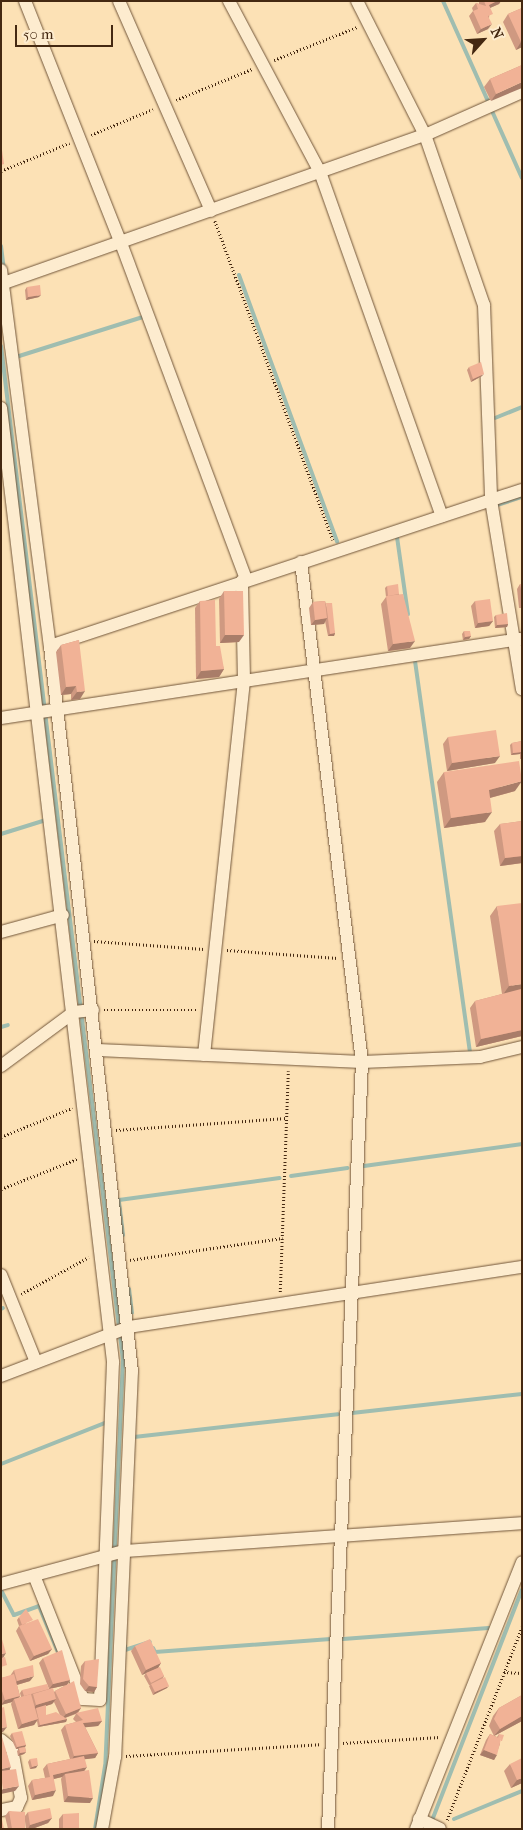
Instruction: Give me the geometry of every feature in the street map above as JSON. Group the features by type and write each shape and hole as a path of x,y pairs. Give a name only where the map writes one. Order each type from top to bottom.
{"street":[{"path":"25,1 121,243 244,581 244,680 204,1055"},
{"path":"119,1 211,211"},
{"path":"229,1 320,172 442,516"},
{"path":"357,1 425,135 484,305 491,500 518,639 522,689"},
{"path":"2,284 425,135 522,92"},
{"path":"1,270 50,646 48,711 62,915 85,1011 98,1050 121,1261 113,1424 115,1757 102,1829"},
{"path":"1,408 48,711 85,1011 84,1103 101,1250 119,1330 132,1371 100,1700 82,1700 34,1575"},
{"path":"50,646 522,490"},
{"path":"301,562 362,1062 328,1829"},
{"path":"1,718 518,639"},
{"path":"1,932 62,915"},
{"path":"1,1066 85,1011"},
{"path":"98,1050 362,1062 480,1057 522,1047"},
{"path":"1,1376 119,1330 522,1267"},
{"path":"1,1275 6,1301 36,1362"},
{"path":"1,1584 115,1554 341,1535 522,1523"},
{"path":"442,1829 419,1823 522,1562"},
{"path":"1,1740 12,1749 21,1798 17,1807 1,1810"}],"path":[{"path":"1,171 368,22"},
{"path":"211,211 337,551"},
{"path":"85,1011 209,1010"},
{"path":"280,1304 289,1059"},
{"path":"1,1137 84,1103"},
{"path":"107,1130 286,1118"},
{"path":"1,1189 90,1153"},
{"path":"121,1261 282,1238"},
{"path":"6,1301 101,1250"},
{"path":"442,1829 522,1628"},
{"path":"504,1672 522,1673"},
{"path":"115,1757 454,1736"}],"building":[{"path":"484,1 497,1 489,5 493,14 488,16 492,24 481,29 473,11 478,9 476,3 486,6"},
{"path":"522,8 522,42 521,42 508,14"},
{"path":"522,65 522,82 496,94 490,79"},
{"path":"1,150 4,164 1,165"},
{"path":"40,285 41,295 28,297 27,287"},
{"path":"481,362 484,374 473,379 469,367"},
{"path":"398,584 399,594 388,596 387,586"},
{"path":"224,591 243,591 244,635 225,635"},
{"path":"403,594 415,641 393,644 386,596"},
{"path":"490,599 493,621 478,623 475,601"},
{"path":"215,600 216,646 220,646 224,669 201,671 200,601"},
{"path":"325,601 327,618 315,620 313,602"},
{"path":"326,603 332,603 335,633 330,634"},
{"path":"507,613 508,624 497,625 496,615"},
{"path":"464,631 470,631 471,636 465,637"},
{"path":"79,640 85,691 77,692 76,686 66,687 61,645"},
{"path":"496,730 500,756 452,763 448,737"},
{"path":"522,741 522,752 513,753 512,743"},
{"path":"519,761 522,781 489,790 492,812 451,818 444,772"},
{"path":"522,821 522,856 505,858 500,824"},
{"path":"522,903 522,984 509,986 497,906"},
{"path":"521,989 522,1030 481,1039 475,1001"},
{"path":"26,1609 33,1620 22,1625 19,1617"},
{"path":"38,1619 52,1649 34,1656 19,1626"},
{"path":"1,1636 6,1653 1,1654"},
{"path":"150,1639 161,1663 146,1670 135,1646"},
{"path":"62,1650 70,1680 53,1684 43,1658"},
{"path":"5,1657 7,1665 1,1667 1,1658"},
{"path":"99,1659 97,1687 89,1686 83,1679 85,1661"},
{"path":"33,1665 34,1676 17,1681 14,1670"},
{"path":"160,1667 164,1676 151,1683 146,1673"},
{"path":"14,1674 20,1696 5,1700 1,1688 1,1678"},
{"path":"165,1677 169,1686 155,1692 151,1684"},
{"path":"74,1681 81,1708 66,1714 55,1691"},
{"path":"47,1684 49,1689 24,1696 22,1690"},
{"path":"53,1688 56,1699 36,1705 33,1694"},
{"path":"31,1694 38,1719 22,1724 14,1699"},
{"path":"522,1695 522,1716 500,1729 494,1719 499,1708"},
{"path":"46,1705 46,1715 56,1712 67,1719 40,1725 36,1708"},
{"path":"4,1707 7,1727 1,1728 1,1708"},
{"path":"98,1708 102,1721 83,1723 98,1753 74,1756 65,1725 83,1720 76,1713"},
{"path":"22,1731 26,1745 17,1747 12,1733"},
{"path":"490,1734 501,1739 497,1755 484,1750"},
{"path":"499,1734 504,1735 502,1741 498,1738"},
{"path":"1,1737 11,1767 1,1769"},
{"path":"25,1747 26,1752 20,1753 19,1748"},
{"path":"84,1756 87,1767 53,1775 56,1790 35,1795 32,1780 50,1777 47,1764"},
{"path":"37,1758 38,1765 32,1767 30,1759"},
{"path":"522,1758 522,1778 517,1780 510,1764"},
{"path":"16,1769 19,1786 3,1789 1,1771"},
{"path":"89,1770 93,1798 68,1796 65,1774"},
{"path":"50,1808 52,1818 30,1825 28,1812"},
{"path":"9,1811 25,1812 25,1828 12,1829"},
{"path":"79,1813 79,1829 63,1829 63,1814"},
{"path":"1,1815 4,1829 1,1829"}],"waterway":[{"path":"443,1 488,101"},
{"path":"492,111 522,178"},
{"path":"1,246 4,269"},
{"path":"239,275 337,542"},
{"path":"16,357 143,317"},
{"path":"1,346 123,1360 105,1766 95,1829"},
{"path":"495,418 522,407"},
{"path":"497,505 522,497"},
{"path":"397,537 408,614"},
{"path":"415,661 470,1052"},
{"path":"1,834 46,820"},
{"path":"1,1027 8,1025"},
{"path":"364,1166 522,1144"},
{"path":"291,1176 347,1168"},
{"path":"123,1235 119,1200 279,1178"},
{"path":"129,1289 132,1313"},
{"path":"352,1413 522,1394"},
{"path":"134,1437 338,1414"},
{"path":"1,1464 107,1422"},
{"path":"1,1590 14,1615 39,1606 58,1652"},
{"path":"431,1823 522,1590"},
{"path":"343,1639 489,1628"},
{"path":"153,1648 155,1652 331,1639"},
{"path":"125,1646 125,1650 150,1642"},
{"path":"454,1819 522,1791"}]}
